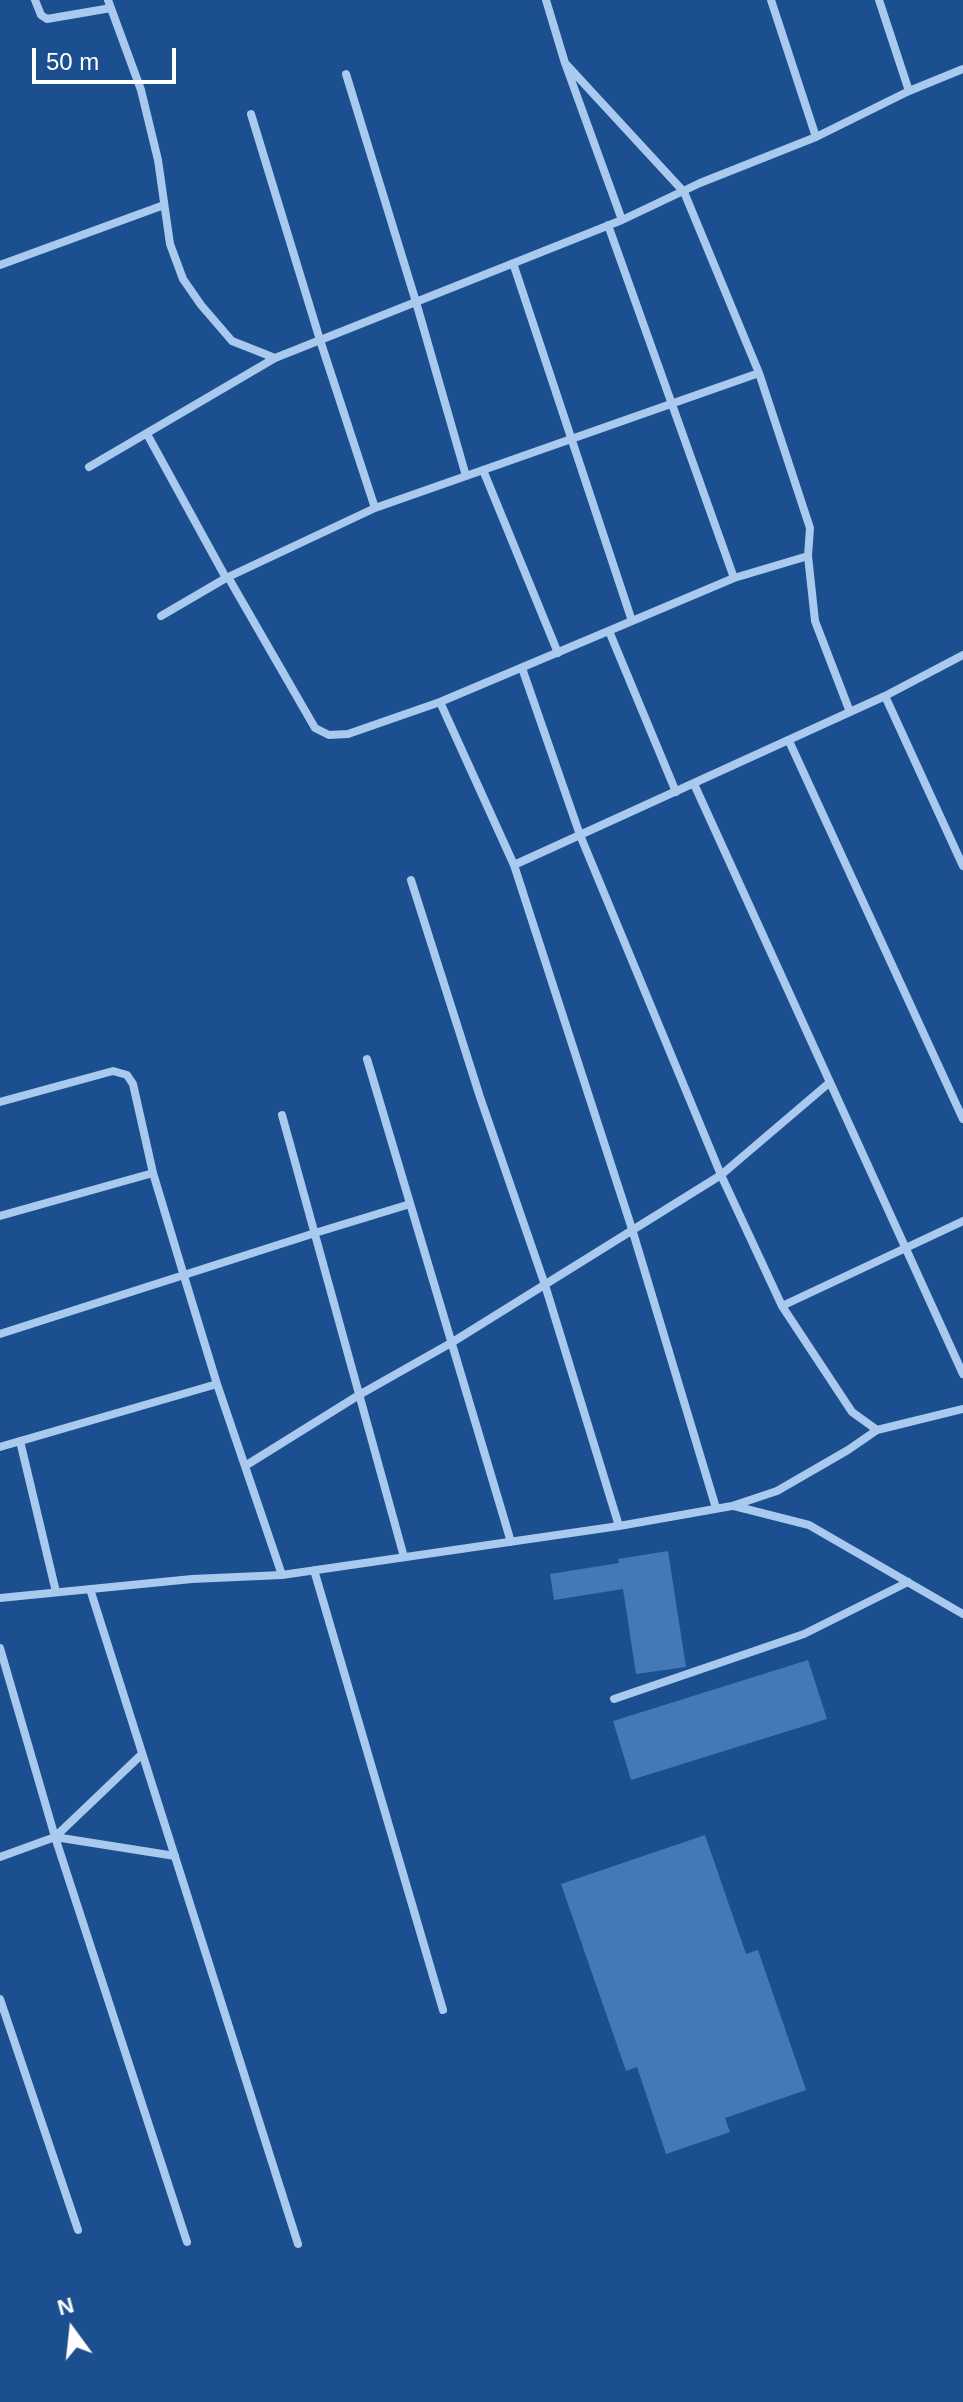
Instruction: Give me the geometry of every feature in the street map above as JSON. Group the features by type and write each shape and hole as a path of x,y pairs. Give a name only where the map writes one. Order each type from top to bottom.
{"street":[{"path":"35,0 41,15 47,19 109,4 141,90 158,160 170,244 183,279 232,341 275,358"},
{"path":"546,0 565,63 622,220"},
{"path":"771,0 816,137"},
{"path":"879,0 909,91"},
{"path":"565,63 684,192 759,373 810,528 808,556 815,621 850,712"},
{"path":"89,467 275,358 622,220 700,183 816,137 909,91 963,69"},
{"path":"346,74 466,476"},
{"path":"251,114 375,508"},
{"path":"0,265 164,205"},
{"path":"608,225 734,578"},
{"path":"513,263 632,621"},
{"path":"161,616 227,578 375,508 759,373"},
{"path":"147,434 315,728 329,735 348,734 440,702 734,578 808,556"},
{"path":"483,470 558,653"},
{"path":"609,631 676,792"},
{"path":"514,865 789,741 963,655"},
{"path":"522,668 580,835 721,1175 782,1306 852,1412 877,1430"},
{"path":"885,696 963,866"},
{"path":"440,702 514,865 632,1229 716,1508"},
{"path":"789,741 963,1119"},
{"path":"694,784 963,1374"},
{"path":"411,880 480,1097 545,1285 619,1526"},
{"path":"367,1059 511,1542"},
{"path":"0,1102 113,1071 127,1075 133,1084 153,1173 184,1276 282,1575"},
{"path":"245,1466 359,1395 451,1343 721,1175 829,1083"},
{"path":"282,1115 404,1557"},
{"path":"0,1216 153,1173"},
{"path":"0,1334 410,1204"},
{"path":"782,1306 963,1221"},
{"path":"0,1447 217,1384"},
{"path":"0,1598 192,1579 282,1575 619,1526 732,1506 777,1491 877,1430 963,1409"},
{"path":"20,1441 56,1592"},
{"path":"732,1506 809,1525 963,1614"},
{"path":"314,1570 443,2010"},
{"path":"614,1699 804,1634 908,1582"},
{"path":"90,1589 298,2244"},
{"path":"0,1648 55,1837 187,2242"},
{"path":"0,1857 55,1837 142,1754"},
{"path":"55,1837 175,1856"},
{"path":"0,1999 78,2230"}],"building":[{"path":"668,1551 686,1667 636,1674 623,1589 554,1600 550,1574 619,1563 618,1559"},
{"path":"808,1660 827,1719 631,1780 613,1721"},
{"path":"705,1835 746,1954 758,1950 806,2090 725,2118 730,2132 666,2154 637,2067 626,2071 561,1884"}]}
